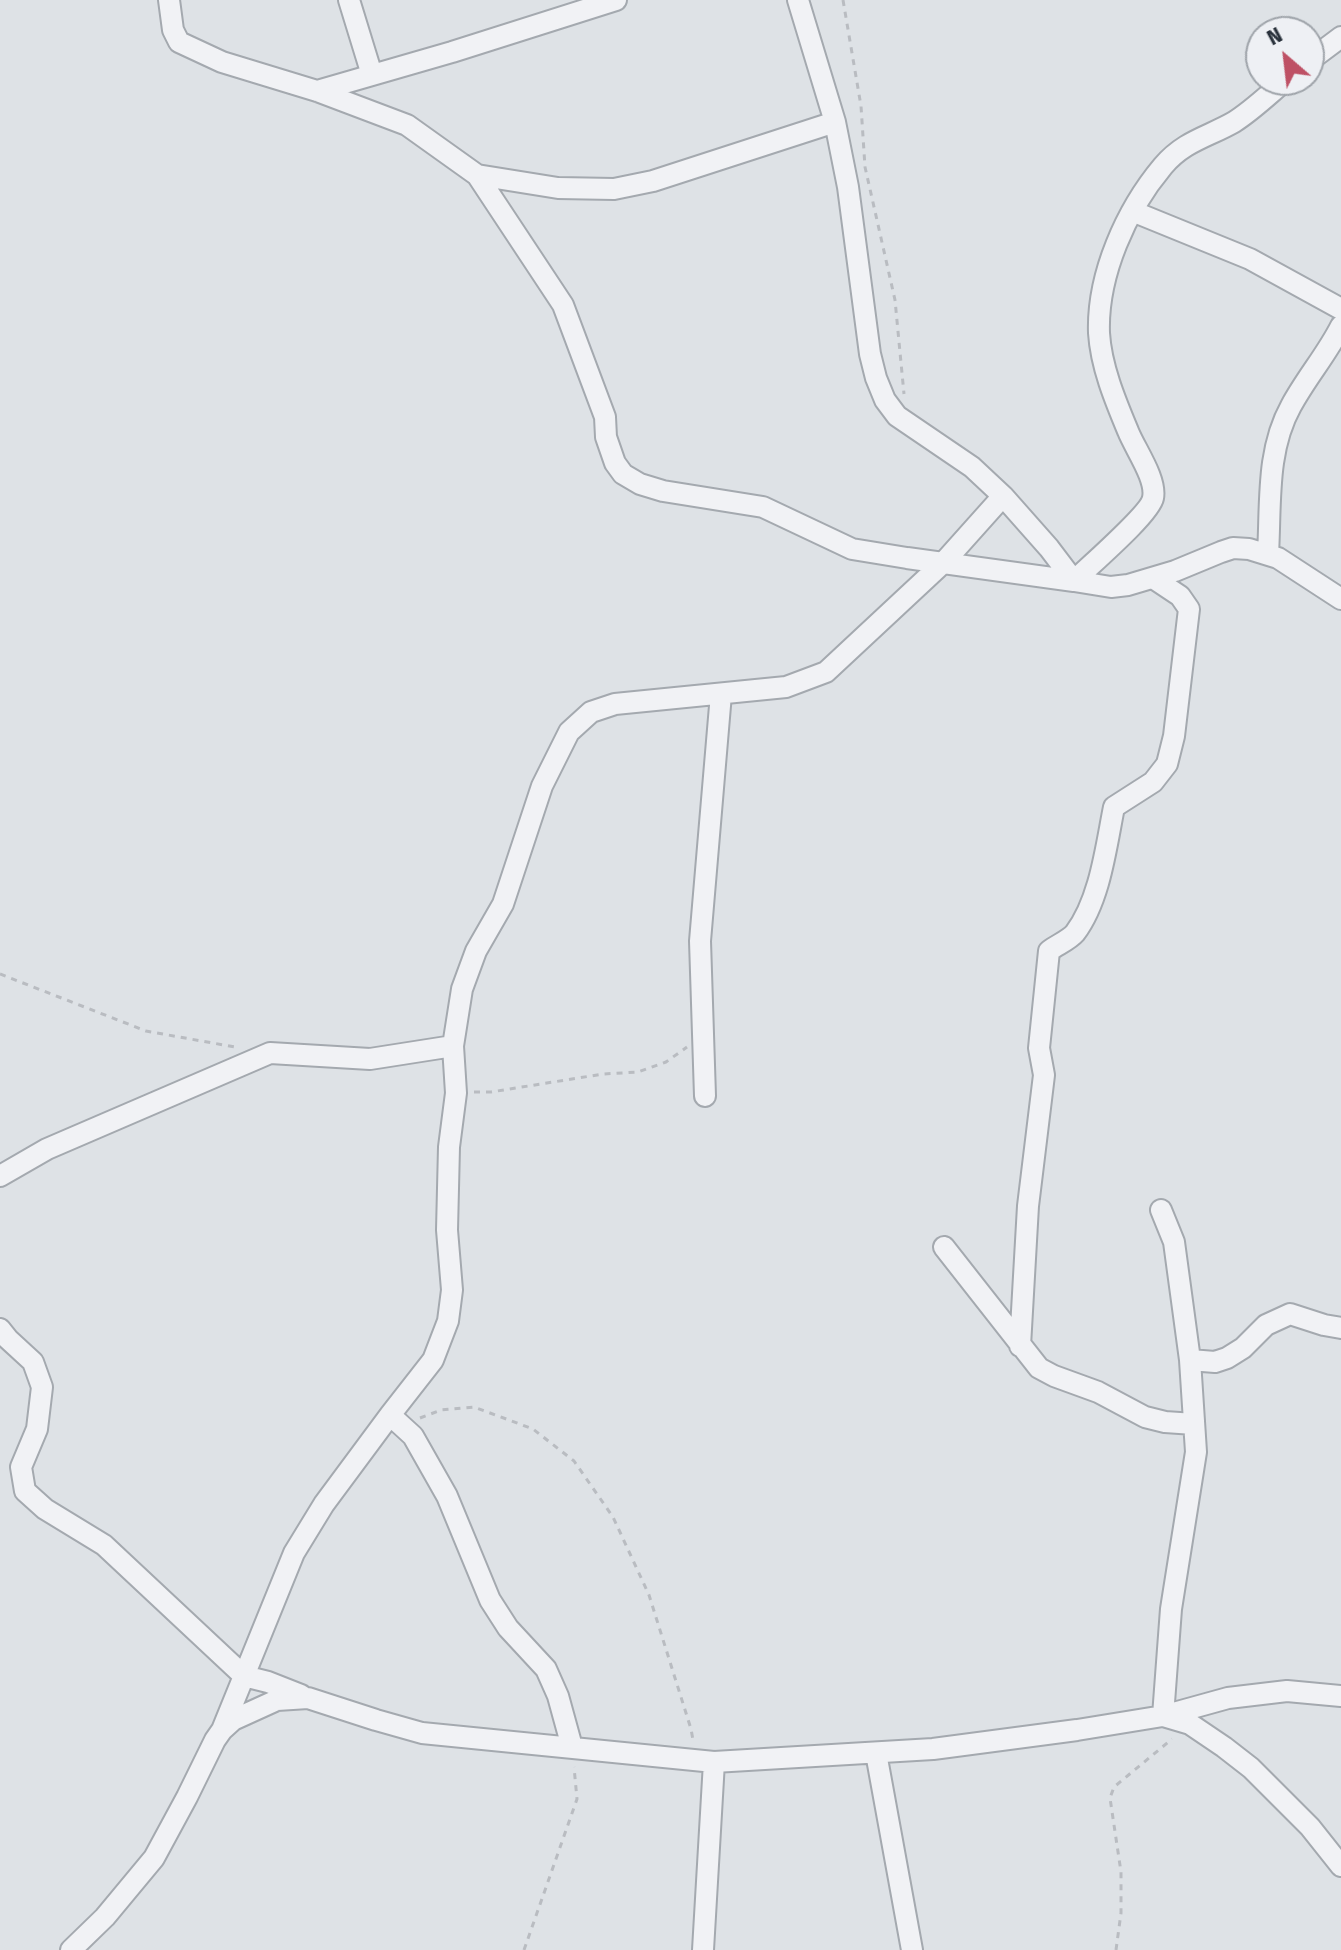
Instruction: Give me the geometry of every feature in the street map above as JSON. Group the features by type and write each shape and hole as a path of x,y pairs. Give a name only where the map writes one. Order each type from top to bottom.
{"street":[{"path":"169,0 173,30 179,42 222,62 317,91 407,125 477,175 563,305 605,417 606,437 615,463 623,474 640,484 663,491 763,507 852,549 1111,587 1153,578 1233,548 1268,554 1341,599"},
{"path":"349,0 372,75"},
{"path":"317,91 616,0"},
{"path":"798,0 835,122 848,187 870,354 885,400 897,416 972,467 1003,496 1074,581"},
{"path":"1074,581 1143,515 1153,500 1153,484 1128,432 1101,353 1099,330 1106,271 1132,211 1163,165 1183,147 1233,122 1268,96"},
{"path":"477,175 558,188 614,189 653,181 835,122"},
{"path":"1132,211 1250,259 1341,309"},
{"path":"1268,554 1273,457 1280,431 1291,406 1341,326"},
{"path":"71,1950 105,1917 154,1858 222,1730 294,1553 324,1504 396,1420 433,1360 448,1321 452,1290 447,1230 449,1147 456,1093 453,1046 462,989 476,951 503,904 542,786 569,732 591,712 615,704 786,687 826,672 944,562 1003,496"},
{"path":"1020,1346 1028,1206 1044,1075 1039,1048 1049,951 1073,935 1085,915 1098,882 1114,807 1153,782 1167,764 1174,736 1189,609 1180,596 1153,578"},
{"path":"705,1096 700,941 721,694"},
{"path":"0,1176 47,1149 270,1053 370,1059 453,1046"},
{"path":"1161,1210 1174,1242 1190,1360 1196,1452 1171,1609 1163,1716"},
{"path":"944,1247 1039,1368 1098,1392 1145,1417 1194,1424"},
{"path":"1190,1360 1215,1362 1227,1358 1243,1348 1266,1325 1290,1314 1341,1328"},
{"path":"0,1329 33,1362 42,1387 37,1429 21,1467 25,1491 45,1509 104,1545 244,1676 422,1733 705,1761 933,1749 1163,1716 1228,1698 1287,1691 1341,1696"},
{"path":"396,1420 413,1436 447,1496 490,1600 508,1628 546,1669 558,1696 572,1747"},
{"path":"222,1730 233,1720 277,1700 308,1698"},
{"path":"1163,1716 1190,1724 1251,1768 1310,1827 1341,1866"},
{"path":"876,1753 912,1950"},
{"path":"703,1950 705,1761"}],"path":[{"path":"843,0 861,106 865,167 895,300 906,422"},
{"path":"0,974 146,1031 270,1053"},
{"path":"456,1093 491,1092 603,1074 638,1072 666,1062 703,1031"},
{"path":"396,1420 441,1410 474,1407 533,1429 574,1461 613,1517 649,1595 691,1729 705,1761"},
{"path":"1116,1950 1121,1913 1121,1872 1110,1798 1114,1787 1190,1724"},
{"path":"524,1950 577,1799 572,1747"}]}
